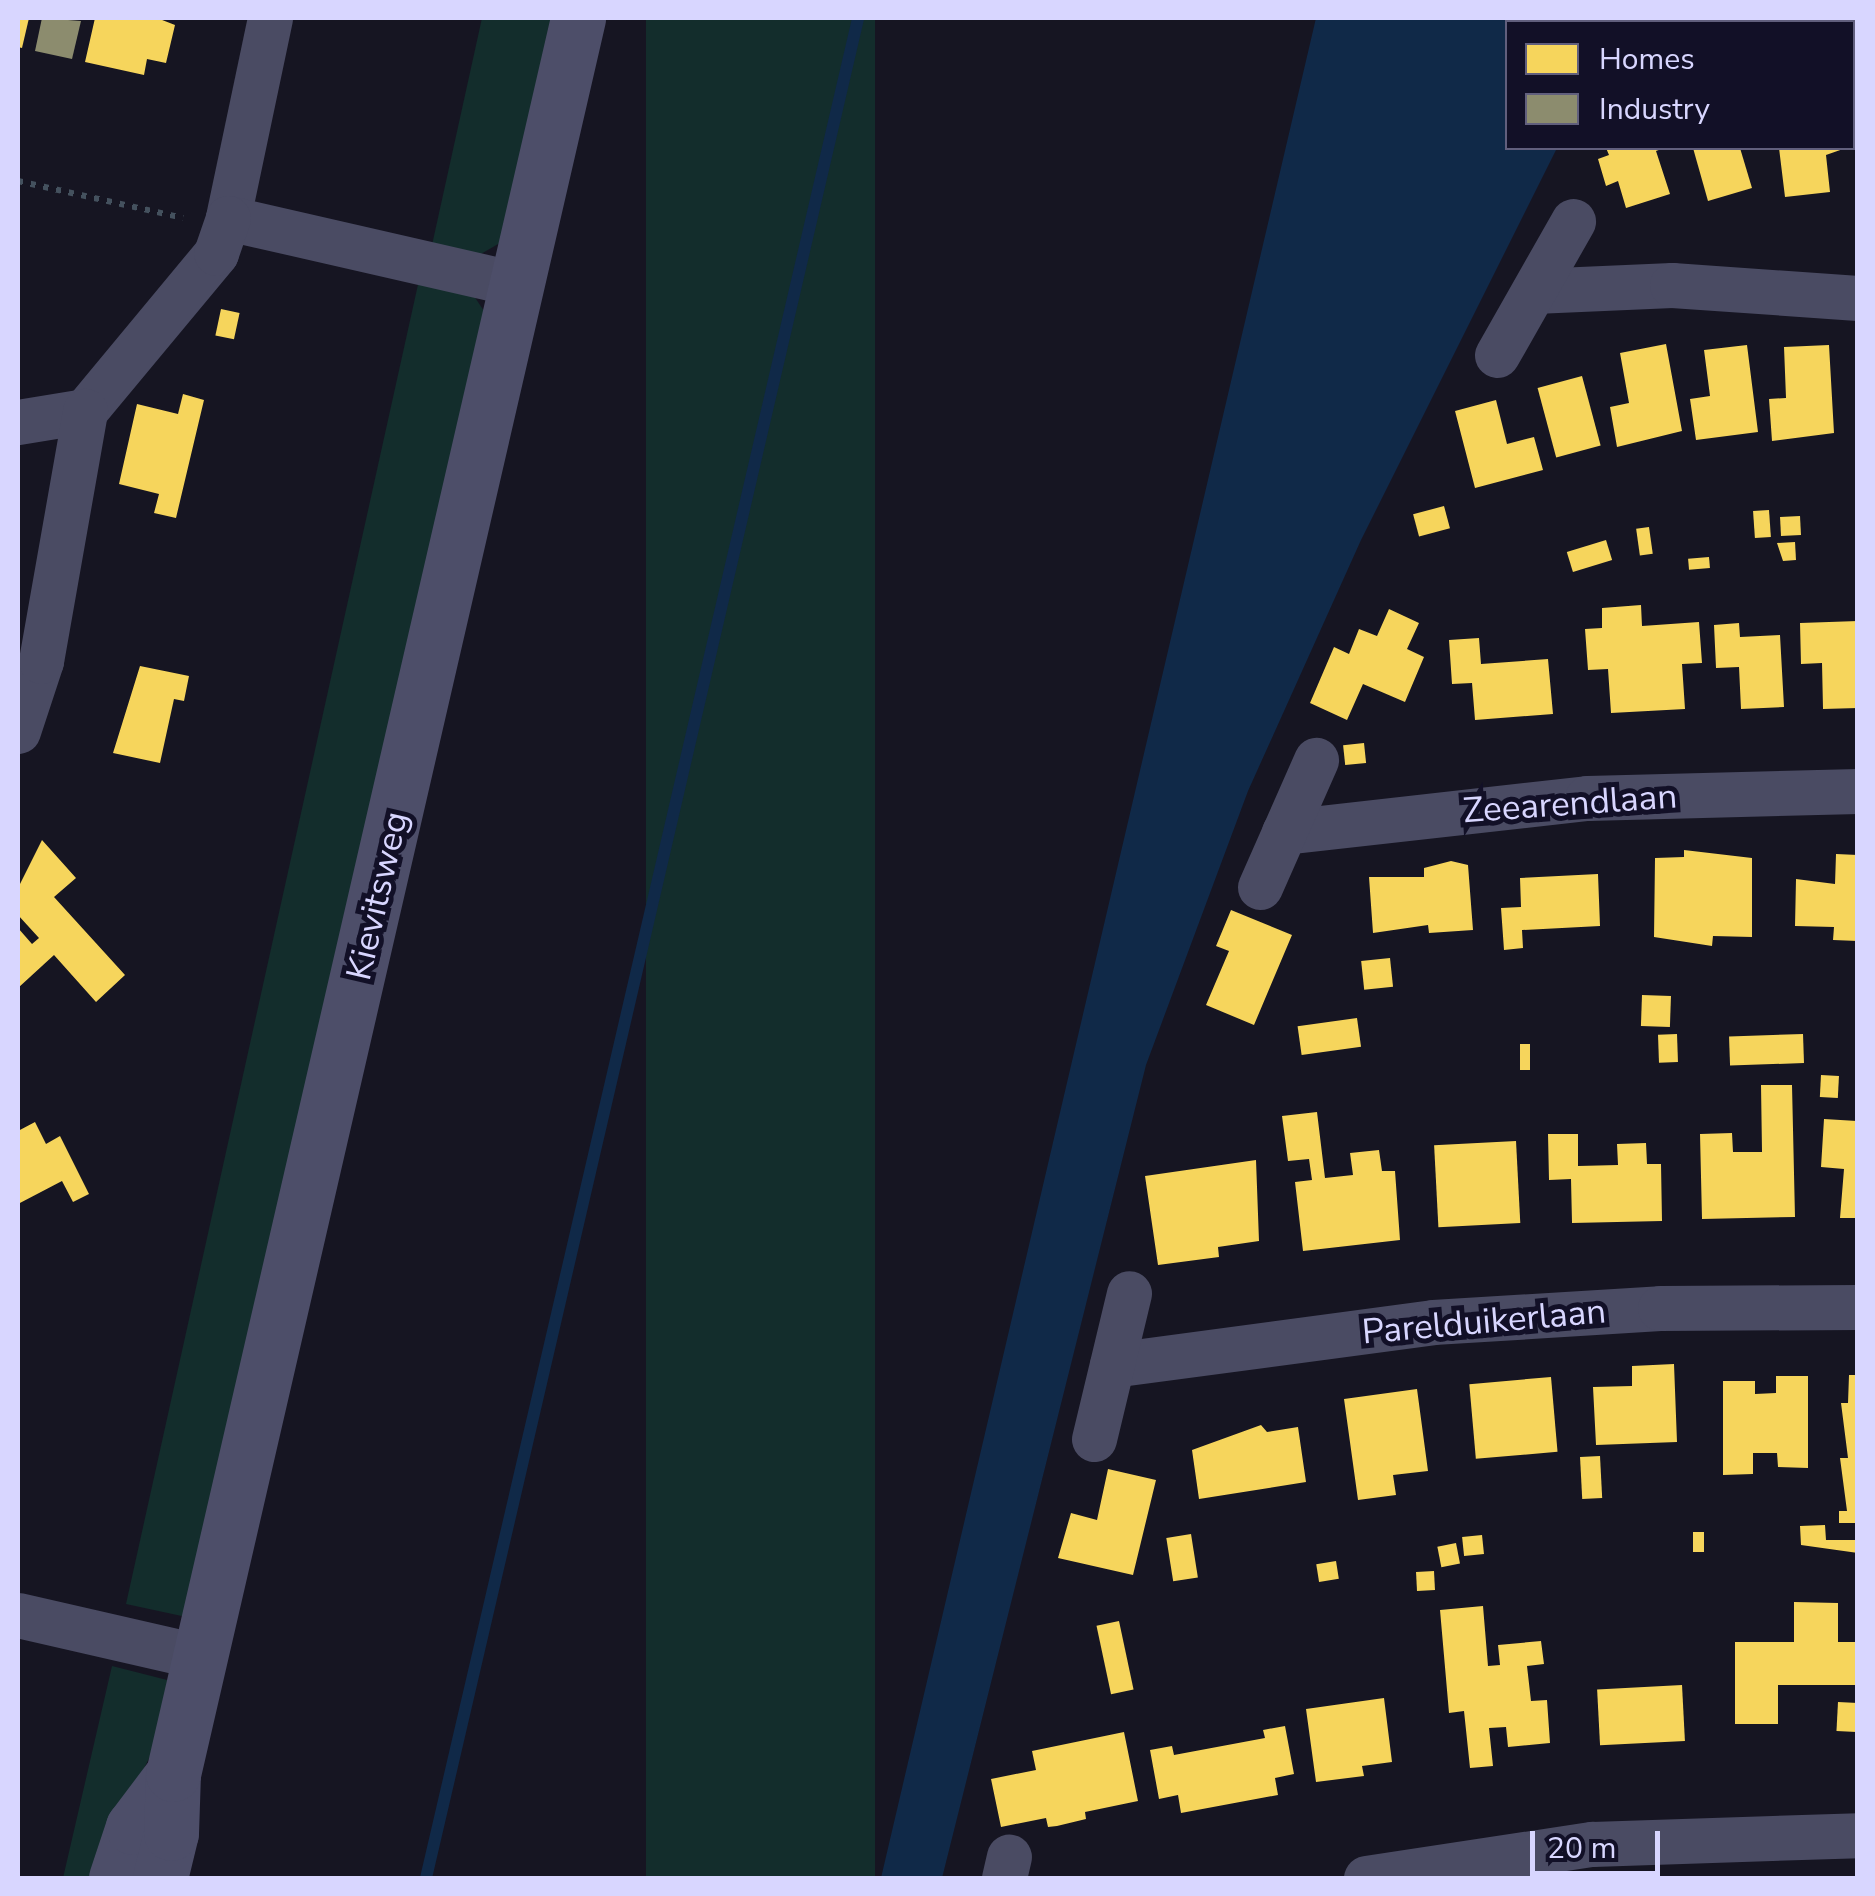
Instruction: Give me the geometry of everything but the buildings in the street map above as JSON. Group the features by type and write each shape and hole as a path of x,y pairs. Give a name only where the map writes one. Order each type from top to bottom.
{"street":[{"path":"18,732 41,661 85,411 216,253 228,218 270,18"},
{"name":"Kievitsweg","path":"160,1878 171,1832 173,1774 520,285 578,18"},
{"path":"228,218 520,285"},
{"path":"1497,356 1573,221"},
{"path":"1534,291 1672,285 1858,298"},
{"path":"18,422 85,411"},
{"path":"1260,887 1316,760"},
{"name":"Zeearendlaan","path":"1284,832 1586,798 1858,791"},
{"path":"1094,1438 1129,1293"},
{"name":"Parelduikerlaan","path":"1112,1365 1433,1322 1660,1308 1858,1307"},
{"path":"18,1615 201,1657"},
{"name":"Kievitsweg","path":"116,1878 133,1826 173,1774"},
{"path":"1366,1878 1592,1844 1858,1835"}],"path":[{"path":"18,180 204,223 228,218"}],"green space":[{"path":"482,18 559,18 512,236 479,255 432,245"},
{"path":"646,18 875,18 875,1878 646,1878"},
{"path":"419,280 470,290 492,323 191,1618 126,1604"},
{"path":"112,1666 175,1682 164,1728 118,1821 102,1878 63,1878"}],"water":[{"path":"1316,18 1652,18 1505,20 1505,150 1556,150 1361,540 1248,791 1146,1065 942,1878 881,1878"}],"waterway":[{"path":"426,1878 858,18"}]}
